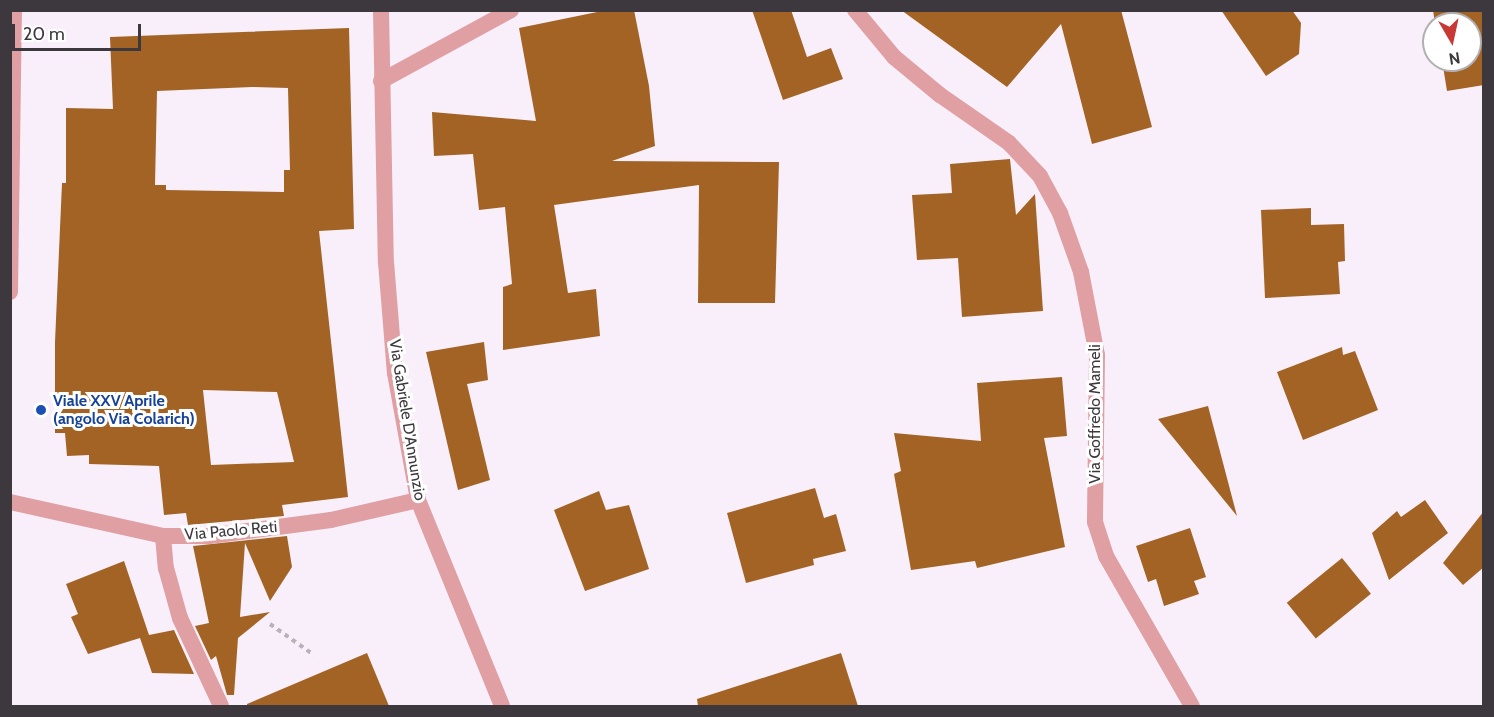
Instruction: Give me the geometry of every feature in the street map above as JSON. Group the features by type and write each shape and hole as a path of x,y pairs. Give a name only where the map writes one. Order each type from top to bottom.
{"street":[{"path":"10,292 14,10"},
{"name":"Via Gabriele D'Annunzio","path":"381,10 386,261 395,373 418,500 502,706"},
{"path":"381,81 512,10"},
{"name":"Via Goffredo Mameli","path":"855,10 894,57 940,95 1009,142 1040,176 1060,213 1081,272 1097,355 1095,522 1106,556 1192,706"},
{"name":"Via Paolo Reti","path":"10,502 163,536 209,536 331,520 418,500"},
{"path":"163,536 166,568 180,618 221,706"}],"path":[{"path":"270,624 314,655"}],"building":[{"path":"607,10 634,10 649,86 655,146 612,161 779,162 775,303 698,303 699,185 554,205 568,293 596,289 600,336 503,350 503,287 512,284 505,207 479,210 473,154 434,156 432,112 536,121 519,28"},
{"path":"752,10 791,10 807,57 831,48 843,79 783,100"},
{"path":"901,10 1121,10 1152,127 1092,144 1061,24 1007,87"},
{"path":"1221,10 1292,10 1301,23 1299,54 1266,76"},
{"path":"1433,10 1484,10 1484,85 1447,91 1444,72 1482,72 1482,12 1433,12"},
{"path":"349,28 354,229 319,231 348,497 282,505 284,516 188,525 186,513 164,515 159,466 89,464 89,455 67,456 65,433 55,433 55,342 62,183 66,183 66,108 113,109 110,37","holes":["252,87 288,88 290,170 284,170 284,192 166,190 166,185 155,185 157,91","203,390 277,392 294,462 211,465"]},
{"path":"1010,159 1016,215 1035,194 1043,311 962,317 958,258 917,260 912,195 952,193 950,164"},
{"path":"1311,208 1311,225 1344,224 1345,261 1338,262 1340,294 1265,298 1261,210"},
{"path":"484,342 488,380 467,384 490,480 458,490 426,352"},
{"path":"1342,347 1343,355 1355,351 1378,410 1303,440 1277,372"},
{"path":"1062,377 1067,436 1044,438 1065,547 977,568 975,561 911,570 894,474 901,471 894,433 981,441 977,383"},
{"path":"1208,406 1237,516 1158,419"},
{"path":"815,488 824,518 836,514 846,551 813,559 814,565 746,583 727,513"},
{"path":"599,491 606,510 629,505 649,569 585,591 554,510"},
{"path":"1425,500 1448,533 1389,580 1372,533 1397,511 1401,517"},
{"path":"1484,511 1484,567 1463,585 1443,563"},
{"path":"1190,528 1206,577 1194,581 1199,594 1164,606 1156,579 1148,582 1136,546"},
{"path":"287,536 292,567 270,601 245,543 240,617 270,612 238,638 234,695 227,695 216,656 211,660 195,626 209,623 193,546"},
{"path":"1342,558 1371,594 1316,638 1287,603"},
{"path":"124,561 149,635 174,630 194,674 152,673 140,638 88,654 71,617 78,614 66,584"},
{"path":"367,653 389,706 247,706 247,704"},
{"path":"841,653 858,706 698,706 697,699"}],"place":[{"name":"Viale XXV Aprile (angolo Via Colarich)","path":"41,410"}]}
